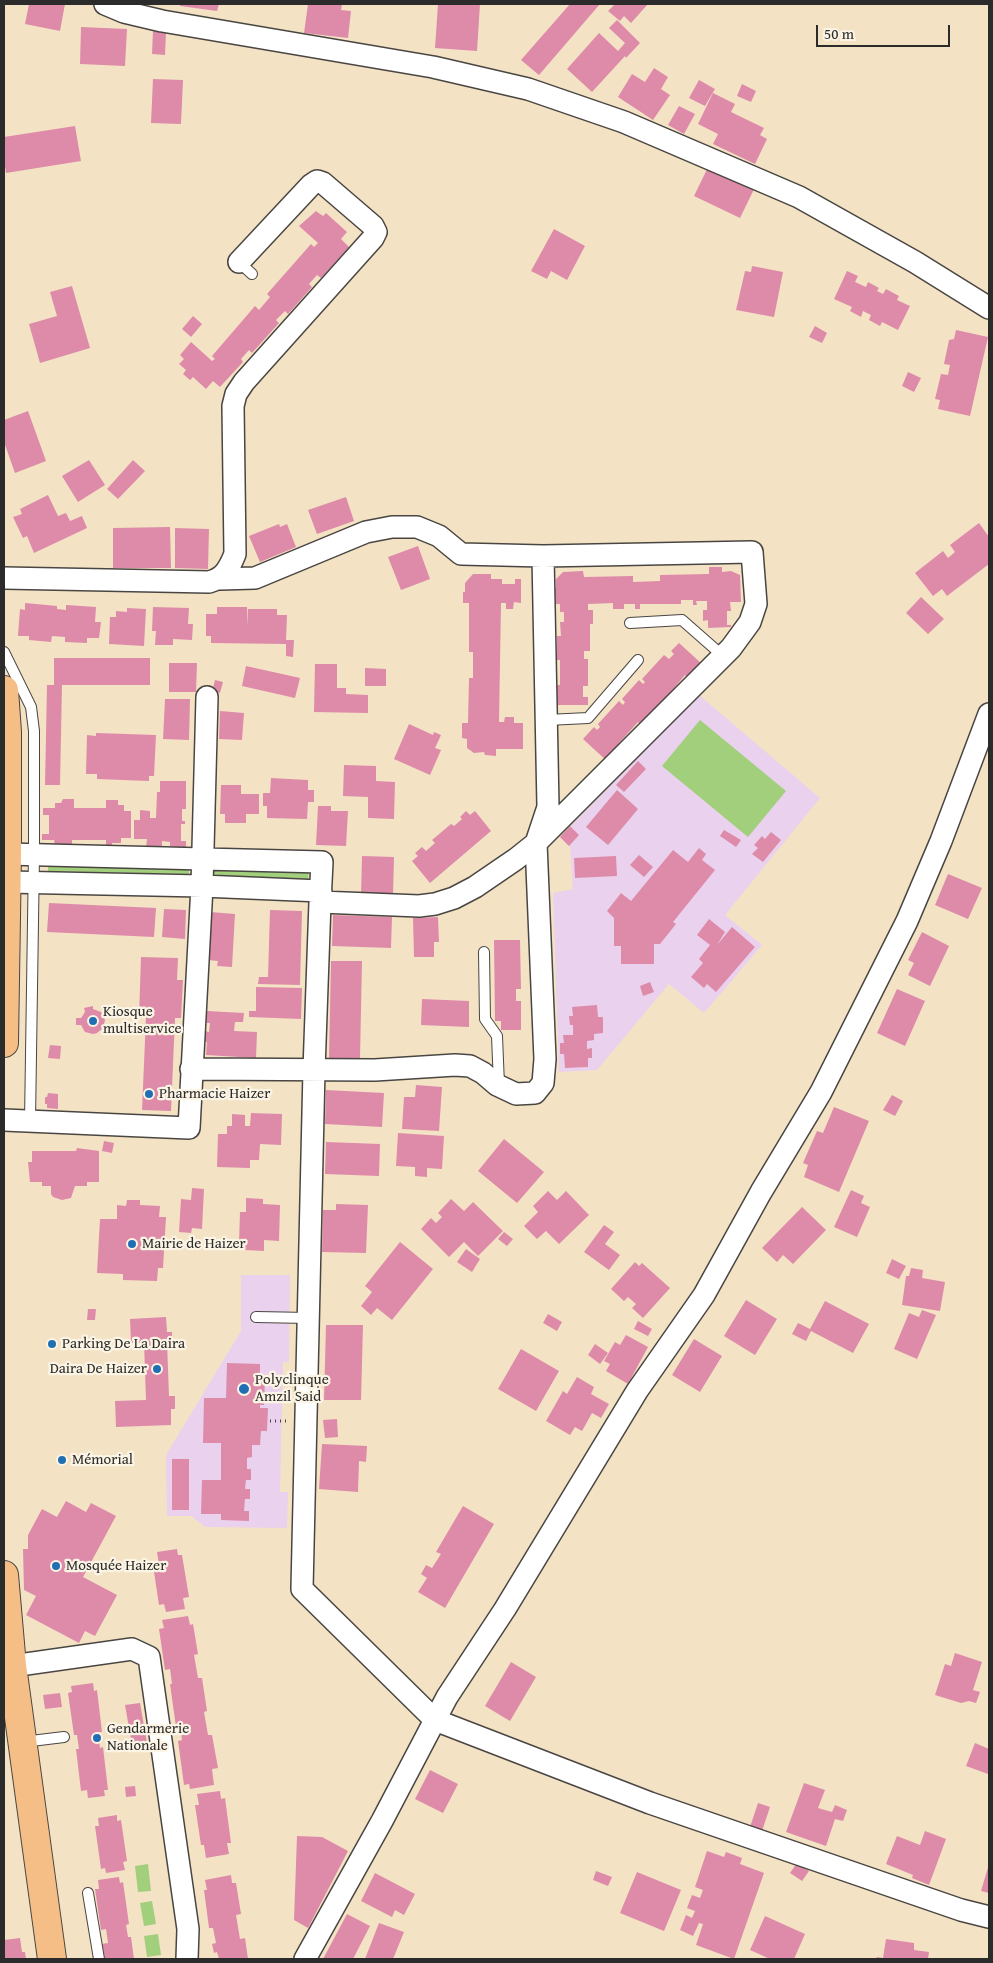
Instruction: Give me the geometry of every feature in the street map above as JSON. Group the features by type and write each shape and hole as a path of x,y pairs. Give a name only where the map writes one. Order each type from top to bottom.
{"main road":[{"path":"4,690 7,854 20,882 4,1006 4,1043"},
{"path":"4,1575 12,1666 52,1959"}],"street":[{"path":"105,4 124,12 162,21 433,67 482,77 537,92 624,122 799,197 916,262 989,308"},
{"path":"220,579 230,568 235,554 233,406 236,394 244,382 373,238 376,232 373,226 322,183 317,181 311,185 245,268"},
{"path":"4,578 209,582 220,579 255,578 366,532 392,527 417,527 439,536 461,554 543,556 752,552 756,604 750,622 723,656 536,843 516,860 475,887 454,898 435,904 419,906 202,886 20,882"},
{"path":"191,1069 375,1070 455,1065 470,1066 483,1073 499,1086 516,1094 535,1093 543,1083 545,1060 536,843 548,806 543,556"},
{"path":"4,1120 189,1128 202,886 201,859 207,697"},
{"path":"305,1959 447,1697 505,1609 637,1392 704,1295 761,1192 821,1092 907,921 941,841 989,714"},
{"path":"7,854 322,862 314,1070 302,1589 435,1720 650,1803 961,1910 989,1917"},
{"path":"12,1666 132,1649 149,1657 188,1929 187,1959"}],"lane":[{"path":"630,623 682,620 723,656"},
{"path":"4,652 31,706 33,717 34,855 20,882 30,1121"},
{"path":"547,720 588,718 638,660"},
{"path":"484,952 485,1019 498,1036 499,1086"},
{"path":"256,1317 308,1318"},
{"path":"22,1742 64,1737"},
{"path":"88,1892 99,1959"}],"shaded area":[{"path":"699,695 820,798 725,915 762,945 704,1013 669,984 597,1070 559,1072 553,893 573,889 570,847 560,837"},
{"name":"Polyclinque Amzil Said","path":"241,1275 290,1275 289,1362 283,1362 280,1492 288,1492 287,1528 205,1527 191,1516 167,1516 166,1455 241,1331"}],"green space":[{"path":"700,720 786,791 748,837 662,766"},
{"path":"48,863 189,867 189,874 48,871"},
{"path":"214,868 309,872 308,879 214,875"},
{"path":"148,1864 151,1891 138,1892 135,1866"},
{"path":"152,1901 156,1924 144,1926 140,1903"},
{"path":"158,1934 161,1955 147,1957 144,1936"}],"building":[{"path":"29,4 65,4 60,31 25,24"},
{"path":"180,4 219,4 217,11 180,6"},
{"path":"308,4 342,4 341,10 351,11 348,38 304,33"},
{"path":"438,4 480,4 477,51 435,48"},
{"path":"570,4 600,4 539,75 521,60"},
{"path":"615,4 648,4 631,23 624,16 620,21 608,11"},
{"path":"617,20 640,43 626,58 625,56 592,92 567,69 599,33 618,51 625,43 609,28"},
{"path":"81,27 127,29 125,66 80,64"},
{"path":"153,31 166,32 165,55 152,54"},
{"path":"654,68 668,77 661,89 670,95 653,120 618,97 632,74 645,82"},
{"path":"153,79 183,80 181,124 151,123"},
{"path":"699,80 715,89 705,106 689,98"},
{"path":"742,84 756,91 751,102 737,96"},
{"path":"713,93 735,104 731,112 764,128 760,135 767,139 755,164 713,144 718,134 698,124"},
{"path":"679,106 695,114 684,134 668,125"},
{"path":"75,126 81,161 6,173 4,137"},
{"path":"712,159 758,181 740,218 694,196"},
{"path":"316,211 323,216 326,213 347,232 341,239 349,247 321,278 317,275 309,284 312,287 288,314 285,311 276,320 279,323 252,353 249,350 241,359 243,362 220,387 213,381 206,389 193,377 190,380 183,374 186,370 179,364 184,359 180,355 191,342 212,361 215,359 212,356 255,306 259,310 270,297 267,294 311,244 314,247 318,243 299,226"},
{"path":"554,229 585,246 567,280 551,271 547,279 531,271"},
{"path":"752,266 783,272 774,317 736,310 745,271 751,272"},
{"path":"847,271 858,276 855,282 866,287 868,282 879,288 877,291 883,294 886,289 899,296 897,300 910,306 898,330 882,322 880,326 869,320 871,315 863,311 861,317 850,311 852,307 834,299"},
{"path":"72,286 90,348 40,363 29,324 57,316 50,292"},
{"path":"193,316 202,324 191,337 182,329"},
{"path":"815,326 827,333 822,343 809,337"},
{"path":"956,330 988,337 970,416 938,409 940,400 935,399 941,374 948,375 950,365 944,364 949,340 954,339"},
{"path":"908,372 921,378 914,392 902,386"},
{"path":"28,411 46,461 15,473 4,442 4,420"},
{"path":"89,460 105,485 78,502 62,476"},
{"path":"133,460 145,471 118,499 107,489"},
{"path":"48,495 58,516 66,513 70,521 82,516 87,528 34,553 27,536 23,538 13,517 22,514 20,509"},
{"path":"346,497 354,521 317,534 308,510"},
{"path":"979,523 989,537 989,564 947,596 942,589 933,596 915,573 943,551 948,558 955,552 950,545"},
{"path":"279,524 280,527 287,524 296,547 260,562 249,536"},
{"path":"170,527 171,568 113,568 113,528"},
{"path":"175,528 209,529 208,569 175,568"},
{"path":"418,546 430,579 401,590 388,557"},
{"path":"709,567 722,567 722,572 731,571 740,575 741,602 730,602 731,611 727,611 727,625 731,625 731,627 708,628 708,620 703,621 703,610 707,610 707,601 696,601 697,605 693,605 693,600 681,600 681,604 640,604 640,609 635,609 635,604 624,604 624,609 613,609 613,603 588,604 588,610 593,610 593,624 590,624 590,651 584,651 584,659 588,659 588,686 583,686 583,697 588,697 588,705 556,705 556,685 560,685 560,660 557,660 557,636 561,636 560,622 564,622 564,612 560,612 560,604 551,604 551,588 556,588 556,579 563,572 583,571 584,577 633,576 633,582 660,581 660,575 709,574"},
{"path":"473,574 491,574 491,579 502,579 502,584 515,584 515,579 521,579 521,603 514,602 513,609 506,609 506,603 501,603 499,722 504,722 505,717 514,717 514,723 523,723 523,749 496,749 496,756 485,755 484,752 474,753 467,748 467,739 462,738 462,723 468,723 469,678 473,678 473,652 469,652 469,603 463,603 463,592 465,592 465,583"},
{"path":"921,597 944,619 928,634 906,613"},
{"path":"25,603 57,606 57,609 66,610 66,605 96,607 95,622 101,622 99,638 87,638 87,643 65,642 65,637 52,636 51,642 29,640 29,636 18,636 20,609 25,610"},
{"path":"153,607 189,608 188,624 193,624 192,640 173,639 173,645 155,645 156,631 152,631"},
{"path":"217,607 247,607 248,627 248,609 277,609 277,615 287,615 286,640 294,640 293,657 286,656 286,644 211,643 211,636 206,636 206,614 217,614"},
{"path":"127,608 146,609 144,646 109,644 110,617 116,617 116,611 127,612"},
{"path":"679,643 702,664 688,679 685,675 642,726 638,722 619,743 622,746 608,762 583,739 594,727 597,730 600,727 598,724 619,701 623,705 625,702 622,699 639,680 643,684 645,682 642,679 664,655 669,659 674,654 671,651"},
{"path":"54,658 150,658 150,685 62,685 60,785 45,785 47,685 54,685"},
{"path":"169,663 197,663 196,692 169,692"},
{"path":"315,664 337,664 337,688 346,688 346,694 368,695 368,713 314,712"},
{"path":"246,666 300,678 295,698 242,686"},
{"path":"365,668 386,669 386,686 365,686"},
{"path":"215,680 223,682 220,693 212,692"},
{"path":"165,699 190,699 189,740 163,739"},
{"path":"220,711 244,713 242,740 219,739"},
{"path":"409,724 433,735 434,732 441,735 435,748 441,750 430,775 394,759"},
{"path":"96,733 156,735 154,776 149,776 149,781 97,779 97,774 86,774 87,735 96,736"},
{"path":"638,761 646,769 624,792 616,785"},
{"path":"344,765 376,766 376,781 395,782 394,819 368,818 368,797 343,796"},
{"path":"271,778 308,780 308,790 314,790 314,802 308,802 307,819 267,818 267,806 263,806 263,793 270,793"},
{"path":"160,781 186,781 186,809 182,809 182,821 185,821 185,824 181,824 181,841 186,841 186,850 177,850 177,847 170,846 170,842 162,841 162,849 146,848 147,839 134,839 134,820 140,820 140,810 150,811 150,818 156,818 157,792 160,792"},
{"path":"221,785 241,785 241,794 259,794 259,814 246,814 246,823 225,823 225,814 220,814"},
{"path":"617,790 638,809 608,845 586,827"},
{"path":"63,799 74,799 74,808 106,808 106,800 118,800 118,805 124,805 124,811 131,811 131,838 121,838 121,843 112,843 112,847 106,847 106,840 72,840 72,849 55,845 54,840 42,840 42,834 49,834 49,815 43,815 43,808 55,808 55,803 61,803"},
{"path":"318,806 331,806 331,811 348,811 346,846 316,845"},
{"path":"466,811 470,815 475,811 491,831 430,883 412,861 418,856 415,853 422,847 426,851 435,843 432,840 451,824 454,826 462,819 460,817"},
{"path":"570,826 579,835 569,846 560,837"},
{"path":"724,830 741,840 736,847 720,836"},
{"path":"771,832 781,840 763,862 752,854 758,848 754,845 762,836 765,839"},
{"path":"699,848 706,854 702,860 715,870 673,922 676,924 660,944 654,944 654,964 621,964 621,946 614,946 614,918 607,911 621,893 631,901 673,850 688,862"},
{"path":"639,855 653,867 644,877 630,865"},
{"path":"362,856 394,857 393,896 361,895"},
{"path":"616,856 617,876 575,878 574,858"},
{"path":"948,874 982,888 968,919 935,905"},
{"path":"49,903 156,908 154,937 47,932"},
{"path":"164,909 186,910 185,939 162,937"},
{"path":"270,910 302,911 300,985 258,984 259,977 268,977"},
{"path":"210,912 235,914 232,967 217,966 218,961 208,960"},
{"path":"333,915 392,917 391,948 332,946"},
{"path":"438,917 439,942 434,942 434,957 414,957 413,918"},
{"path":"709,919 725,932 717,945 732,927 755,947 716,992 707,984 704,988 691,977 703,963 699,959 710,945 697,935"},
{"path":"922,932 949,946 930,986 908,975 914,963 908,960"},
{"path":"494,940 520,940 521,989 516,989 516,1001 521,1001 521,1030 501,1030 501,1021 495,1021"},
{"path":"141,957 178,958 177,980 183,980 181,1018 175,1018 171,1111 142,1110 146,1017 139,1017"},
{"path":"331,961 362,961 360,1058 329,1058"},
{"path":"650,982 654,992 643,996 640,986"},
{"path":"256,987 302,988 301,1019 249,1017 249,1011 256,1011"},
{"path":"897,989 925,1001 905,1046 877,1033"},
{"path":"422,999 469,1001 469,1027 421,1025"},
{"path":"597,1005 598,1017 603,1017 603,1033 594,1034 594,1040 587,1041 587,1049 592,1048 592,1058 588,1058 588,1067 565,1068 564,1054 560,1054 560,1043 564,1043 563,1035 573,1035 573,1025 570,1025 569,1016 573,1016 572,1007"},
{"name":"Kiosque multiservice","path":"93,1006 93,1009 101,1012 105,1020 103,1028 93,1034 85,1032 81,1025 76,1025 76,1018 81,1018 85,1012 84,1008"},
{"path":"207,1011 244,1013 243,1022 235,1022 234,1031 257,1032 256,1058 206,1055 207,1042 204,1042 205,1031 209,1032 210,1023 206,1023"},
{"path":"50,1045 61,1046 60,1059 48,1058"},
{"path":"416,1085 442,1087 439,1131 402,1129 404,1097 415,1097"},
{"path":"326,1090 384,1093 382,1127 325,1124"},
{"path":"48,1093 58,1094 58,1109 47,1108 45,1097 47,1097"},
{"path":"892,1095 903,1101 895,1116 883,1110"},
{"path":"834,1107 869,1121 839,1192 804,1177 808,1165 803,1163 817,1131 823,1133"},
{"path":"251,1113 282,1114 281,1145 260,1144 259,1160 250,1160 250,1168 217,1167 218,1134 227,1134 227,1126 232,1126 232,1114 245,1115 245,1126 250,1126"},
{"path":"398,1133 444,1136 442,1169 427,1168 427,1177 415,1176 415,1167 396,1166"},
{"path":"504,1139 544,1172 517,1203 478,1171"},
{"path":"104,1141 114,1143 112,1153 102,1151"},
{"path":"326,1142 380,1144 379,1176 325,1174"},
{"path":"77,1148 99,1151 99,1182 87,1182 87,1186 75,1186 71,1198 62,1200 53,1197 51,1186 42,1186 42,1182 30,1182 28,1162 32,1162 32,1151 76,1151"},
{"path":"192,1188 204,1189 202,1229 192,1228 191,1233 179,1232 181,1199 191,1200"},
{"path":"851,1190 864,1196 861,1203 870,1207 857,1237 834,1227"},
{"path":"548,1191 557,1200 566,1191 589,1215 559,1244 546,1231 537,1239 524,1226 538,1212 533,1206"},
{"path":"246,1198 263,1199 263,1204 280,1205 279,1241 264,1240 264,1251 245,1250 245,1245 239,1244 240,1212 246,1212"},
{"path":"451,1199 464,1211 473,1202 503,1231 478,1256 464,1242 449,1257 421,1229 431,1218 436,1223 442,1217 438,1213"},
{"name":"Mairie de Haizer","path":"127,1200 140,1200 140,1205 160,1206 159,1217 166,1217 163,1268 158,1268 157,1281 123,1280 123,1274 97,1273 100,1219 117,1219 117,1205 126,1206"},
{"path":"336,1204 368,1205 366,1253 322,1252 323,1210 336,1210"},
{"path":"802,1207 826,1230 793,1264 783,1255 777,1262 762,1248"},
{"path":"604,1225 614,1232 605,1244 620,1255 609,1270 584,1252"},
{"path":"504,1232 513,1239 507,1246 498,1239"},
{"path":"400,1242 433,1269 392,1320 377,1308 371,1315 361,1306 372,1292 365,1286"},
{"path":"466,1249 480,1259 472,1272 457,1262"},
{"path":"892,1259 906,1266 899,1279 886,1273"},
{"path":"635,1262 639,1266 642,1263 670,1288 643,1318 632,1308 636,1304 628,1297 624,1301 611,1289"},
{"path":"911,1268 923,1270 922,1278 945,1282 940,1311 902,1305 906,1276 909,1276"},
{"path":"746,1300 777,1319 755,1355 724,1336"},
{"path":"825,1301 869,1324 853,1353 811,1331 806,1341 792,1334 798,1323 810,1329"},
{"path":"88,1309 96,1309 95,1320 87,1320"},
{"path":"922,1310 936,1315 917,1359 894,1349 909,1313 919,1317"},
{"path":"548,1314 562,1322 557,1331 543,1323"},
{"name":"Daira De Haizer","path":"166,1317 167,1332 172,1332 172,1341 167,1341 169,1396 175,1396 175,1409 171,1409 171,1425 116,1427 115,1401 146,1400 144,1343 131,1343 130,1319"},
{"path":"638,1321 652,1329 648,1336 634,1329"},
{"path":"326,1325 363,1325 361,1400 324,1400"},
{"path":"626,1335 648,1347 628,1384 606,1371 610,1364 604,1361 615,1342 620,1345"},
{"path":"694,1339 722,1356 700,1392 672,1375"},
{"path":"595,1344 608,1353 600,1364 588,1355"},
{"path":"521,1349 559,1371 536,1411 498,1389"},
{"path":"227,1363 260,1364 260,1379 265,1379 264,1405 260,1405 260,1408 268,1408 267,1431 261,1431 260,1445 252,1445 252,1457 247,1458 247,1469 251,1469 251,1480 246,1480 245,1489 250,1489 250,1499 245,1499 244,1511 249,1511 249,1521 221,1520 221,1514 201,1514 202,1480 221,1480 221,1443 203,1443 204,1398 226,1398"},
{"path":"577,1377 594,1387 591,1394 609,1404 601,1418 592,1413 582,1431 575,1427 570,1435 546,1421 563,1391 567,1394"},
{"path":"337,1419 338,1437 325,1438 323,1420"},
{"path":"322,1444 367,1446 366,1462 359,1461 358,1492 319,1489"},
{"path":"172,1459 189,1459 189,1510 172,1510"},
{"name":"Mosquée Haizer","path":"66,1501 86,1512 91,1503 116,1516 83,1577 117,1595 95,1636 85,1631 79,1643 26,1615 36,1596 24,1590 23,1549 28,1549 28,1535 42,1509 57,1517"},
{"path":"463,1506 494,1524 445,1608 418,1592 427,1578 421,1574 426,1565 432,1568 441,1554 436,1552"},
{"path":"177,1549 178,1555 182,1555 189,1597 183,1598 185,1609 166,1612 164,1604 159,1605 153,1565 159,1564 157,1552"},
{"path":"188,1616 190,1625 193,1624 198,1654 194,1655 198,1678 202,1678 207,1711 204,1712 208,1735 212,1735 218,1768 212,1769 214,1785 190,1789 189,1784 184,1785 178,1741 182,1740 180,1727 176,1727 170,1684 172,1684 170,1669 165,1670 159,1629 164,1628 162,1620"},
{"path":"955,1653 982,1662 973,1690 980,1692 976,1703 969,1701 961,1703 935,1695 945,1664 951,1666"},
{"path":"511,1662 536,1677 510,1721 485,1706"},
{"path":"93,1683 94,1691 97,1690 102,1732 98,1732 100,1748 103,1747 108,1790 104,1790 105,1796 88,1798 87,1790 81,1791 76,1749 79,1749 77,1735 74,1735 68,1693 72,1692 71,1686"},
{"path":"60,1693 62,1707 45,1709 43,1695"},
{"path":"140,1703 147,1743 132,1745 125,1705"},
{"path":"975,1743 989,1749 988,1774 966,1766"},
{"path":"430,1770 458,1784 443,1813 415,1799"},
{"path":"804,1783 825,1790 818,1808 832,1812 835,1805 847,1810 843,1821 835,1819 826,1846 786,1832"},
{"path":"135,1786 136,1796 126,1797 125,1787"},
{"path":"220,1791 221,1799 225,1798 231,1843 227,1843 229,1854 206,1858 204,1845 201,1845 195,1805 199,1805 197,1794"},
{"path":"758,1803 770,1807 762,1831 750,1827"},
{"path":"117,1815 117,1821 121,1820 127,1861 123,1862 125,1870 106,1873 105,1868 101,1869 95,1826 99,1826 98,1818"},
{"path":"925,1831 946,1839 929,1885 912,1878 913,1875 886,1864 897,1836 920,1845"},
{"path":"297,1836 322,1837 348,1851 308,1928 294,1920"},
{"path":"707,1851 724,1857 726,1852 742,1858 740,1864 764,1873 734,1959 696,1945 703,1924 699,1923 693,1936 680,1930 686,1915 692,1918 695,1911 687,1908 692,1895 700,1898 703,1890 695,1887"},
{"path":"797,1863 809,1871 802,1881 790,1873"},
{"path":"989,1864 989,1893 981,1891"},
{"path":"596,1871 612,1877 608,1886 593,1880"},
{"path":"637,1872 681,1890 664,1931 620,1913"},
{"path":"375,1873 415,1894 404,1915 395,1910 392,1917 361,1901"},
{"path":"231,1875 232,1883 236,1883 241,1914 236,1915 240,1939 245,1938 248,1959 219,1959 217,1952 214,1953 212,1944 216,1943 213,1928 209,1928 204,1890 207,1890 205,1880"},
{"path":"119,1877 120,1883 123,1882 129,1924 126,1925 128,1937 131,1937 134,1959 105,1959 102,1944 108,1943 106,1929 101,1930 95,1889 99,1889 98,1880"},
{"path":"347,1914 370,1926 353,1959 323,1959"},
{"path":"765,1916 805,1934 794,1959 770,1959 750,1950"},
{"path":"379,1923 404,1932 393,1959 365,1959"},
{"path":"20,1938 22,1952 25,1952 26,1959 4,1959 4,1940"},
{"path":"886,1939 914,1943 914,1950 929,1952 928,1959 876,1959 877,1957 883,1958"}],"place":[{"name":"Kiosque multiservice","path":"93,1021"},
{"name":"Pharmacie Haizer","path":"149,1094"},
{"name":"Mairie de Haizer","path":"132,1244"},
{"name":"Parking De La Daira","path":"52,1344"},
{"name":"Daira De Haizer","path":"157,1369"},
{"name":"Polyclinque Amzil Said","path":"244,1389"},
{"name":"Mémorial","path":"62,1460"},
{"name":"Mosquée Haizer","path":"56,1566"},
{"name":"Gendarmerie Nationale","path":"97,1738"}]}
